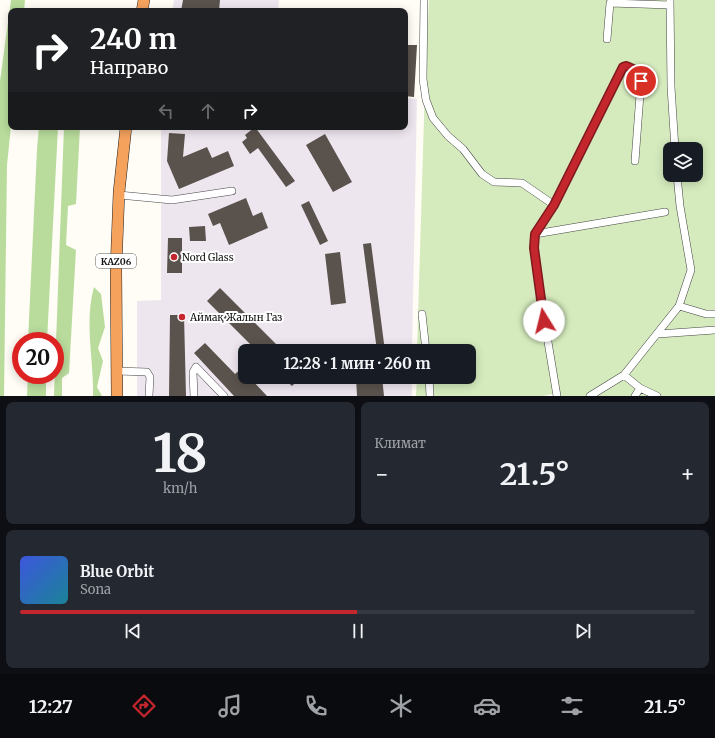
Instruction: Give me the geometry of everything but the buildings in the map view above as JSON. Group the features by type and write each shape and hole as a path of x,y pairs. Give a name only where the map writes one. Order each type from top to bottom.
{"highway":[{"name":"KАZ06","path":"117,396 116,269 119,195 126,130"}],"lane":[{"path":"424,0 424,79 426,100 433,118 448,136 463,149 482,174 494,182 522,183 554,205"},
{"path":"607,38 610,1 670,2 671,86 675,142"},
{"path":"557,396 534,248 535,234 554,205 623,67 626,66 634,68 640,74 641,81 636,161"},
{"path":"590,396 624,375 680,306 690,270 678,182"},
{"path":"119,195 172,200 232,191"},
{"path":"535,234 665,212"},
{"path":"680,306 706,314 715,314"},
{"path":"422,314 425,344"},
{"path":"658,334 715,330"},
{"path":"194,396 193,372 196,367 224,396"},
{"path":"117,371 147,372 150,377 149,396"},
{"path":"624,375 640,388 657,396"},
{"path":"429,384 430,396"},
{"path":"635,396 640,388"}],"shaded area":[{"path":"174,0 279,0 278,8 173,8"},
{"path":"408,98 417,99 412,344 238,344 238,384 412,384 412,396 137,396 137,301 161,300 161,130 408,130"}],"green space":[{"path":"11,0 25,0 24,8 10,8"},
{"path":"429,0 715,0 715,396 554,396 553,394 543,396 416,396 417,384 476,384 476,344 417,344"},
{"path":"8,22 8,130 11,130 7,165 4,396 0,396 0,81"},
{"path":"39,130 58,130 47,332 28,332"},
{"path":"64,130 80,130 76,204 68,206 66,245 76,250 69,373 64,377 64,332 56,332"},
{"path":"94,287 101,294 105,327 98,348 103,361 97,387 102,396 93,396 90,314"},
{"path":"28,384 46,384 46,396 27,396"},
{"path":"54,384 62,384 62,396 54,396"}],"place":[{"name":"Nord Glass","path":"174,257"},
{"name":"Аймақ Жалын Газ","path":"182,317"}],"route":[{"path":"544,321 534,248 535,234 554,205 623,67 626,66 634,68 640,74 641,81"}]}
